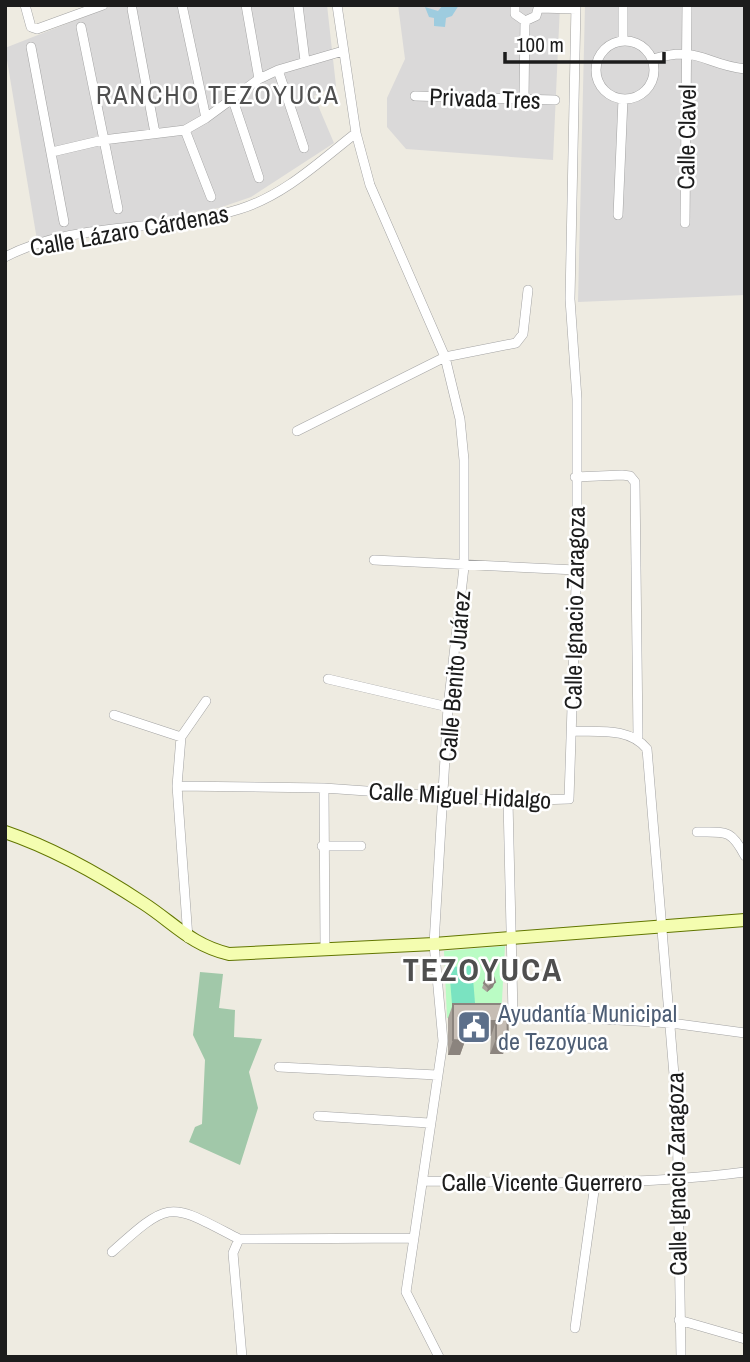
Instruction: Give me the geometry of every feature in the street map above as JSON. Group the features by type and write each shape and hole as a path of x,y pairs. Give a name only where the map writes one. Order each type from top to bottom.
{"street":[{"path":"25,5 27,20 31,27 37,29 103,5"},
{"path":"183,5 206,118"},
{"path":"246,5 259,79"},
{"path":"298,5 306,61"},
{"name":"Calle Benito Juárez","path":"337,5 356,133 370,185 445,357 460,419 464,460 464,567 448,707 435,943 443,1041 406,1292 439,1357"},
{"path":"507,5 514,5 515,14 525,21 533,19 539,7 576,7"},
{"path":"623,5 623,41"},
{"name":"Calle Clavel","path":"685,223 687,5"},
{"name":"Calle Ignacio Zaragoza","path":"576,7 570,299 577,400 573,732 621,733 638,737 646,748 659,924 671,1023 678,1181 681,1357"},
{"path":"132,9 155,133"},
{"path":"524,98 525,21"},
{"path":"81,27 118,209"},
{"path":"623,41 641,45 653,59 653,78 649,87 642,94 623,99 605,91 596,74 600,55 606,48 623,41"},
{"path":"31,47 64,222"},
{"path":"52,152 103,140 185,130 233,100 259,79 278,70 343,51"},
{"path":"653,59 686,52 721,66 745,69"},
{"path":"278,70 304,148"},
{"name":"Privada Tres","path":"415,96 555,100"},
{"path":"618,215 623,99"},
{"path":"233,100 259,178"},
{"path":"185,130 211,197"},
{"name":"Calle Lázaro Cárdenas","path":"5,257 33,242 200,218 241,209 279,193 356,133"},
{"path":"297,431 445,357 516,343 523,334 528,290"},
{"path":"575,477 622,475 630,476 635,482 638,737"},
{"path":"374,560 464,567 576,570"},
{"path":"328,679 448,707"},
{"path":"188,938 177,786 181,737 206,701"},
{"path":"114,715 181,737"},
{"name":"Calle Miguel Hidalgo","path":"177,786 324,788 508,801 569,799 573,732"},
{"path":"324,788 322,846 325,948"},
{"path":"508,801 513,1014 671,1023 745,1033"},
{"path":"5,832 35,842 100,875 158,913 205,949 229,954 435,943 659,924 745,920"},
{"path":"697,832 725,832 735,837 745,856"},
{"path":"322,846 361,846"},
{"path":"279,1067 437,1075"},
{"path":"318,1116 429,1123"},
{"name":"Calle Vicente Guerrero","path":"423,1181 595,1184 678,1181 745,1172"},
{"path":"575,1328 595,1184"},
{"path":"112,1252 151,1217 166,1211 188,1212 239,1239 414,1238"},
{"path":"239,1239 233,1253 242,1357"},
{"path":"679,1321 745,1339"}],"shaded area":[{"path":"114,5 327,5 336,86 314,96 334,143 251,197 219,208 37,240 5,48"},
{"path":"398,5 560,5 553,160 406,149 387,127 387,98 405,59"},
{"path":"585,5 745,5 745,295 578,302"}],"green space":[{"path":"505,946 501,1018 447,1018 444,951"},
{"path":"472,966 475,1003 452,1004 449,967"},
{"path":"200,972 223,974 219,1008 235,1010 234,1037 262,1039 249,1072 258,1108 240,1165 189,1142 195,1127 202,1124 205,1060 193,1035"}],"water":[{"path":"443,5 459,5 452,16 446,18 445,27 434,26 434,18 429,17 425,7 438,11"}],"building":[{"path":"488,976 493,976 495,982 488,987 484,983"},
{"path":"453,1004 507,1004 508,1040 496,1039 496,1021 465,1021 465,1041 453,1040"}],"place":[{"name":"Ayudantía Municipal de Tezoyuca","path":"474,1027"}],"district":[{"name":"RANCHO TEZOYUCA","path":"218,94"},
{"name":"TEZOYUCA","path":"483,969"}]}
